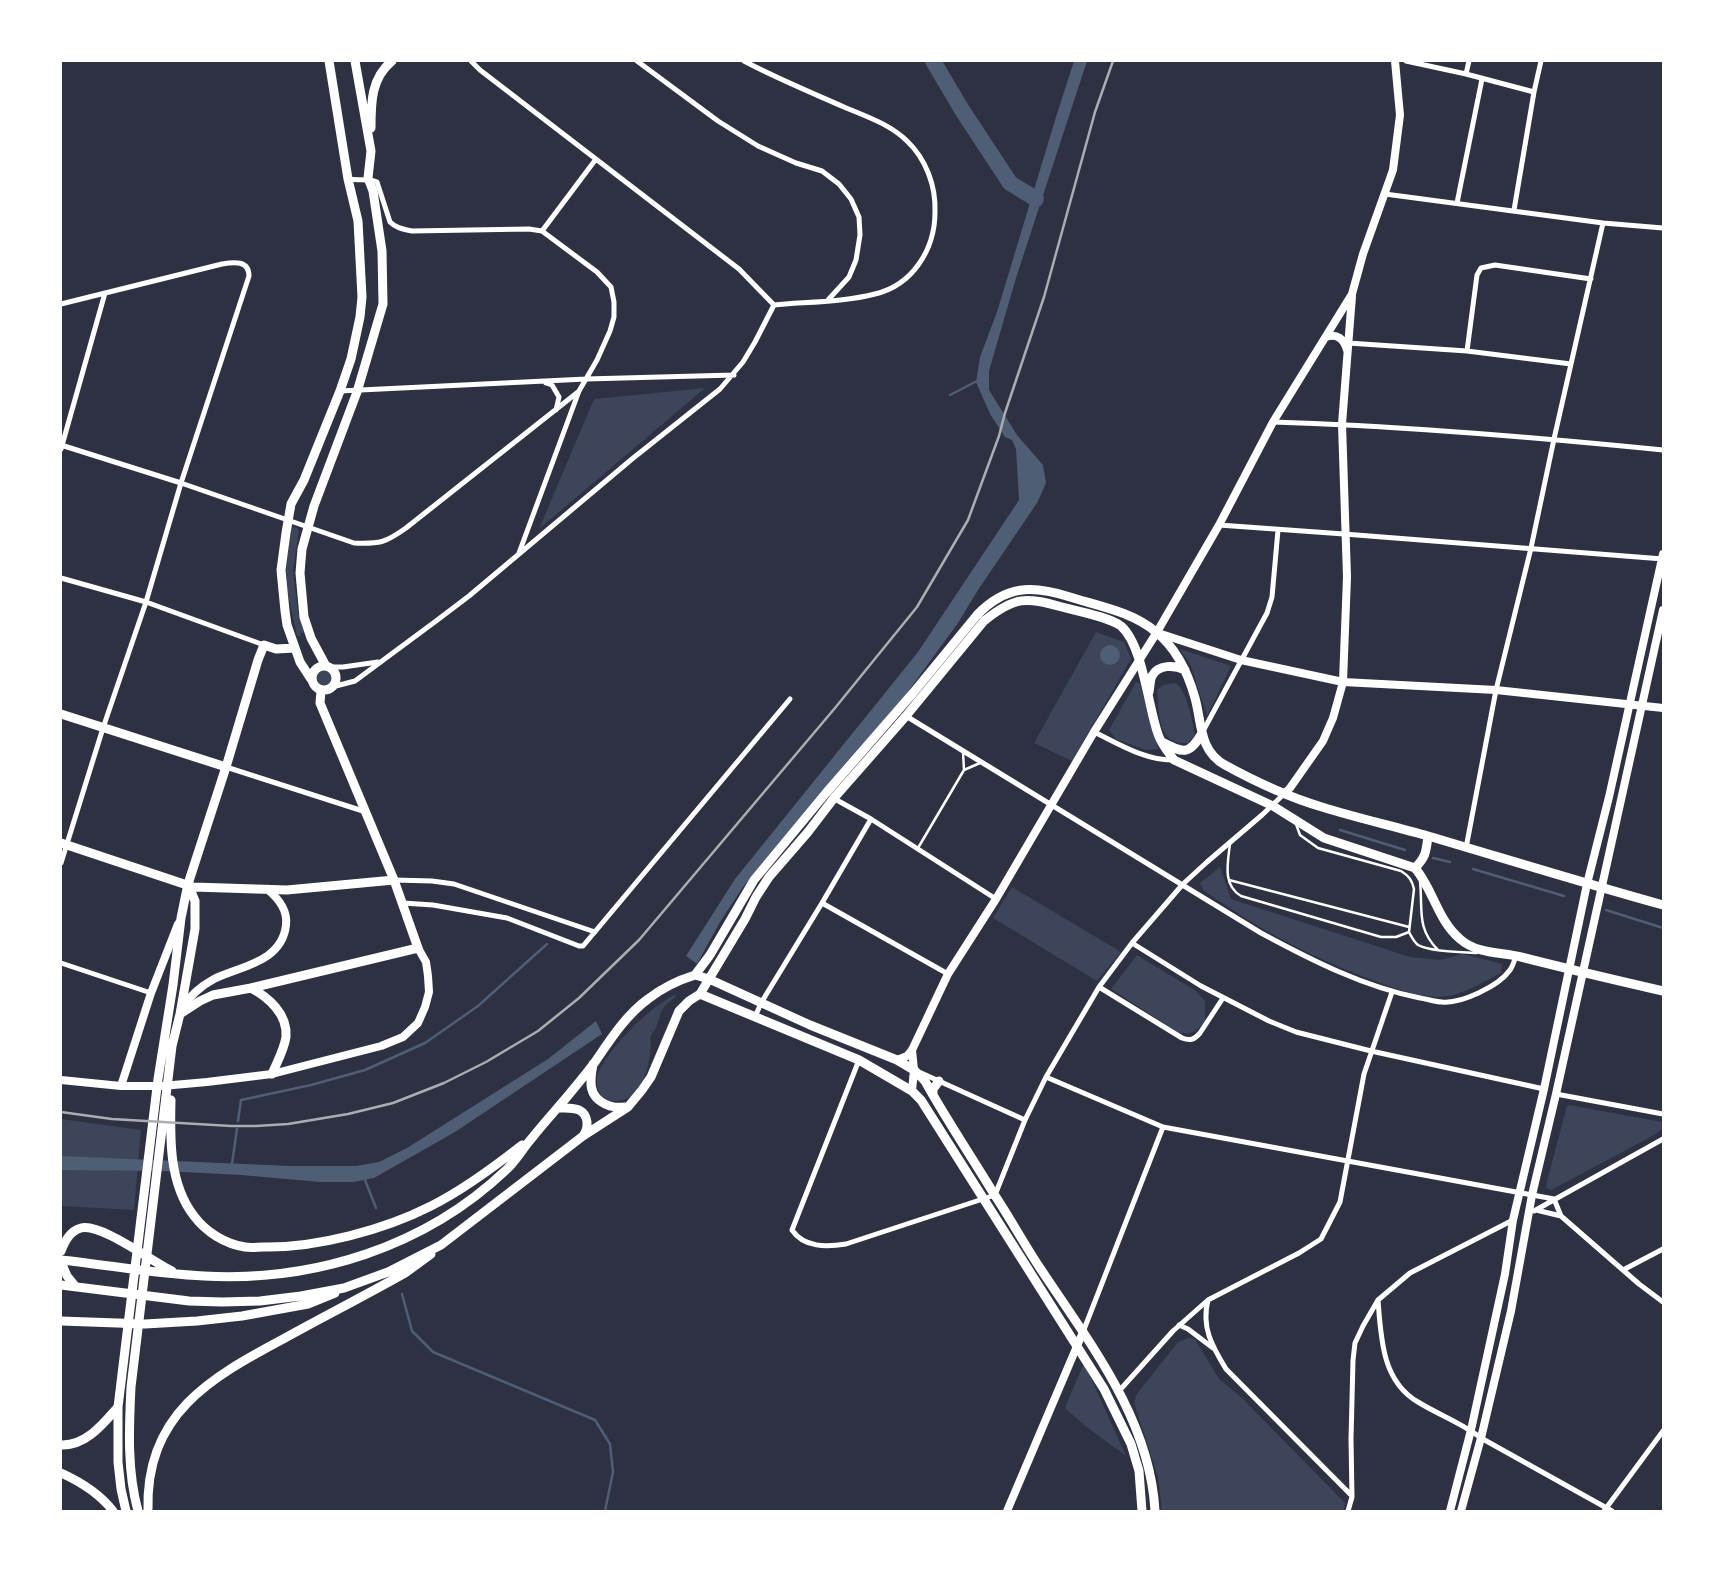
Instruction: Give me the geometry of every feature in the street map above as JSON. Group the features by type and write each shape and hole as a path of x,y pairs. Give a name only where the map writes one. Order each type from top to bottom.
{"main road":[{"path":"329,61 348,179 360,234 362,297 360,317 351,359 304,480 292,504 282,570 282,588 287,624 300,662 314,686 321,691 332,687 336,676 328,667 310,638 304,617 300,573 302,549 317,496 357,392 383,304 382,251 373,191 368,178 371,150 371,99 377,80 385,67 392,61"},
{"path":"355,61 371,150"},
{"path":"1284,794 1322,741 1333,718 1343,682 1347,577 1344,534 1342,424 1352,294 1363,254 1385,194 1394,160 1400,115 1395,61"},
{"path":"897,1060 907,1056 912,1050 948,974 996,898 1094,732 1140,662 1218,525 1273,422 1352,294"},
{"path":"1326,337 1333,335 1340,338 1346,345 1348,352"},
{"path":"1450,1511 1471,1430 1505,1274 1519,1192 1544,1089 1587,884 1630,705 1662,557"},
{"path":"148,1511 151,1470 166,1430 183,1407 204,1387 237,1364 405,1273 583,1136 628,1107 651,1077 679,1011 700,994 769,877 830,796 913,693 977,615 997,598 1031,588 1058,593 1123,614 1157,632 1241,660 1343,682 1496,690 1663,708"},
{"path":"76,1287 67,1276 61,1261 176,1274 270,1276 319,1268 376,1252 445,1218 507,1169 635,1010 648,998 666,987 695,975 715,947 754,880 906,716 984,621 998,610 1023,600 1037,600 1105,619 1120,626 1129,637 1140,662 1161,742 1174,760 1273,806 1324,838 1417,870 1450,929 1469,946 1663,991"},
{"path":"1462,1511 1511,1311 1532,1195 1663,610"},
{"path":"1157,632 1175,653 1186,670 1195,698 1206,748 1222,764 1284,794 1320,807 1428,836 1663,905"},
{"path":"310,638 295,648 276,649 264,645 188,884 181,918 173,985 171,1045 170,1125 174,1174 182,1195 194,1216 208,1231 225,1241 245,1247 277,1247 304,1244 358,1233 404,1219 457,1192 532,1137"},
{"path":"1148,694 1151,677 1156,670 1162,667 1175,666 1186,670"},
{"path":"311,679 317,668 328,667"},
{"path":"61,1080 121,1086 162,1086 272,1074 381,1046 403,1037 418,1022 429,992 426,962 418,948 394,880 320,703 321,691"},
{"path":"61,714 226,767"},
{"path":"1161,742 1177,750 1189,750 1195,746 1202,733"},
{"path":"1417,870 1426,853 1428,836"},
{"path":"64,844 188,884 192,887 267,889 326,887 394,880"},
{"path":"126,1511 121,1490 118,1462 118,1407 171,1045 181,1010 195,929 196,907 188,884"},
{"path":"181,1010 194,992 214,980 267,957 276,950 282,940 287,921 281,903 267,889"},
{"path":"121,1086 151,993 181,918"},
{"path":"181,1010 213,995 251,988 418,948"},
{"path":"695,975 709,979 897,1060 914,1070 925,1081 1039,1266 1119,1391 1146,1456 1154,1490 1155,1511"},
{"path":"251,988 266,996 276,1008 283,1021 286,1035 282,1052 272,1074"},
{"path":"700,994 860,1060 912,1091 921,1100 1104,1389 1131,1444 1139,1471 1142,1511"},
{"path":"138,1511 131,1469 129,1430 133,1365 171,1045"},
{"path":"912,1050 914,1070 912,1091"},
{"path":"593,1064 590,1083 594,1094 608,1107 628,1107"},
{"path":"933,1095 933,1089 939,1081"},
{"path":"558,1108 579,1110 584,1114 587,1127 583,1136"},
{"path":"61,1251 69,1235 80,1228 87,1228 115,1238 176,1274"},
{"path":"61,1321 145,1324 198,1321 242,1316 308,1304 388,1272 440,1245"},
{"path":"61,1285 222,1302 260,1301 344,1288"},
{"path":"1008,1511 1083,1332"},
{"path":"61,1445 75,1443 87,1437 98,1429 118,1407"},
{"path":"61,1473 88,1488 113,1511"}],"street":[{"path":"471,61 480,70 739,269 774,305"},
{"path":"637,61 718,122 758,146 822,171 839,184 851,199 859,218 860,235 856,260 849,277 828,300"},
{"path":"744,61 766,73 884,125 907,140 923,160 932,181 936,201 935,229 926,252 916,269 900,283 877,294 774,305"},
{"path":"1406,61 1534,92"},
{"path":"1466,74 1468,61"},
{"path":"1514,210 1541,61"},
{"path":"1457,203 1482,79"},
{"path":"542,231 596,159"},
{"path":"348,179 368,178 377,182 390,222 394,226 412,231 529,228 542,231 597,272 611,287 614,317 610,331 579,391 519,552"},
{"path":"1385,194 1604,223 1663,228"},
{"path":"1466,848 1496,690 1531,548 1604,223"},
{"path":"61,304 236,262 246,265 249,269 249,276 181,483 146,602 64,844 61,863"},
{"path":"1467,351 1477,275 1482,268 1495,265 1591,279"},
{"path":"105,293 62,446 181,483 354,543 372,544 389,540 482,470 579,391"},
{"path":"332,687 354,681 469,596 519,552 701,405 734,375 755,342 774,305"},
{"path":"1348,343 1467,351 1571,364"},
{"path":"340,391 357,392 586,379 734,375"},
{"path":"543,382 552,385 556,392 558,397 556,410"},
{"path":"1273,422 1342,424 1554,439 1663,450"},
{"path":"1218,525 1662,557"},
{"path":"1202,733 1267,613 1272,597 1278,530"},
{"path":"61,578 146,602 264,645"},
{"path":"328,667 343,667 381,661"},
{"path":"403,903 433,905 507,918 579,946 586,944 790,699"},
{"path":"906,716 980,763 1052,804 1261,933 1305,957 1392,992 1444,1002 1471,996 1486,990 1501,979 1510,970 1516,956"},
{"path":"1094,732 1151,758 1174,760"},
{"path":"226,767 366,812"},
{"path":"860,1060 792,1230 800,1239 818,1246 846,1244 995,1195 1025,1120 1046,1077 1099,986 1132,943 1183,884 1273,806 1284,794"},
{"path":"830,796 871,819 996,898"},
{"path":"755,1017 761,1003 871,819"},
{"path":"394,880 432,881 454,884 595,932"},
{"path":"822,903 948,974"},
{"path":"1132,943 1223,998 1296,1032 1371,1051 1544,1089"},
{"path":"61,963 151,993"},
{"path":"1099,986 1182,1038 1189,1040 1196,1038 1223,998"},
{"path":"1119,1391 1179,1325 1208,1300 1299,1253 1321,1239 1340,1202 1364,1074 1392,992"},
{"path":"914,1070 1025,1120"},
{"path":"1046,1077 1163,1127 1554,1199"},
{"path":"1556,1094 1663,1114"},
{"path":"1083,1332 1163,1127"},
{"path":"1528,1214 1663,1139"},
{"path":"1554,1199 1561,1216 1639,1284 1663,1302"},
{"path":"1536,1210 1561,1216"},
{"path":"1348,1511 1352,1497 1352,1360 1355,1343 1378,1300 1410,1272 1513,1220"},
{"path":"1623,1270 1663,1249"},
{"path":"1208,1300 1205,1313 1207,1331 1213,1348 1226,1369 1352,1497"},
{"path":"1378,1300 1381,1342 1388,1369 1400,1388 1416,1401 1471,1430 1481,1438 1607,1510 1663,1431"},
{"path":"1179,1325 1188,1329 1213,1348"}],"lane":[{"path":"917,849 964,770 964,752"},
{"path":"964,770 980,763"},
{"path":"1294,820 1300,835 1318,848 1401,871 1408,875 1414,889 1408,932"},
{"path":"1230,842 1227,871 1232,888 1241,896 1388,938 1408,932"},
{"path":"1417,870 1423,928 1429,940 1438,950"},
{"path":"1229,880 1409,927"},
{"path":"1408,932 1419,945 1438,950 1457,952 1486,951"}],"shaded area":[{"path":"1074,61 1087,61 1016,278 989,371 989,390 1017,435 1043,465 1046,483 1037,503 958,623 901,701 743,887 720,922 697,964 686,956 735,879 918,652 1019,500 1016,449 1012,440 1005,437 990,414 976,382 980,357 997,312"},
{"path":"705,388 539,529 594,399"},
{"path":"293,527 299,530 293,571 298,612 304,630 303,633 300,633 301,636 297,636 288,595 286,569 291,529"},
{"path":"1096,632 1124,642 1131,659 1072,761 1034,743"},
{"path":"1110,645 1117,648 1120,655 1117,662 1110,665 1103,662 1100,655 1103,648"},
{"path":"1180,649 1231,666 1207,716 1191,666"},
{"path":"321,670 327,670 332,675 330,684 321,686 316,681 316,675"},
{"path":"1136,682 1140,684 1158,749 1146,750 1116,739 1109,730"},
{"path":"1176,683 1187,700 1191,714 1195,735 1188,743 1176,742 1169,738 1162,727 1160,719 1157,690 1163,685"},
{"path":"1220,867 1231,899 1410,957 1440,960 1463,954 1502,964 1501,973 1454,995 1437,997 1413,994 1375,981 1333,964 1292,944 1257,925 1204,891 1200,883"},
{"path":"1012,887 1121,952 1097,981 993,918"},
{"path":"1137,955 1196,991 1205,1001 1205,1023 1194,1031 1179,1033 1111,989"},
{"path":"677,994 663,1009 657,1026 651,1035 649,1061 641,1085 630,1097 623,1100 612,1101 605,1098 598,1090 597,1078 608,1056 643,1018 667,999"},
{"path":"596,1021 602,1034 455,1132 374,1178 354,1182 320,1182 163,1171 61,1170 61,1156 290,1166 356,1166 379,1162 407,1148 548,1059"},
{"path":"1567,1106 1662,1122 1663,1128 1656,1134 1551,1190 1546,1188 1547,1181"},
{"path":"61,1119 141,1130 134,1210 61,1206"},
{"path":"1188,1338 1195,1339 1219,1379 1242,1398 1345,1503 1344,1511 1162,1511 1158,1477 1134,1403 1136,1395 1178,1342"},
{"path":"1084,1363 1126,1456 1066,1409"}],"waterway":[{"path":"933,61 962,110 1010,183 1036,199"},
{"path":"950,395 977,381"},
{"path":"1340,830 1405,850"},
{"path":"1433,858 1450,862"},
{"path":"1473,869 1564,896"},
{"path":"1606,910 1663,928"},
{"path":"238,1121 241,1100 311,1085 365,1070 425,1043 478,1006 547,944"},
{"path":"232,1164 237,1129"},
{"path":"365,1180 376,1208"},
{"path":"402,1294 412,1331 433,1352 595,1420 610,1444 613,1472 605,1511"}],"railway":[{"path":"61,1112 112,1119 256,1126 288,1124 348,1114 393,1103 444,1083 486,1062 538,1031 579,998 639,940 835,708 917,607 968,520 999,436 1044,297 1095,112 1113,61"}]}
